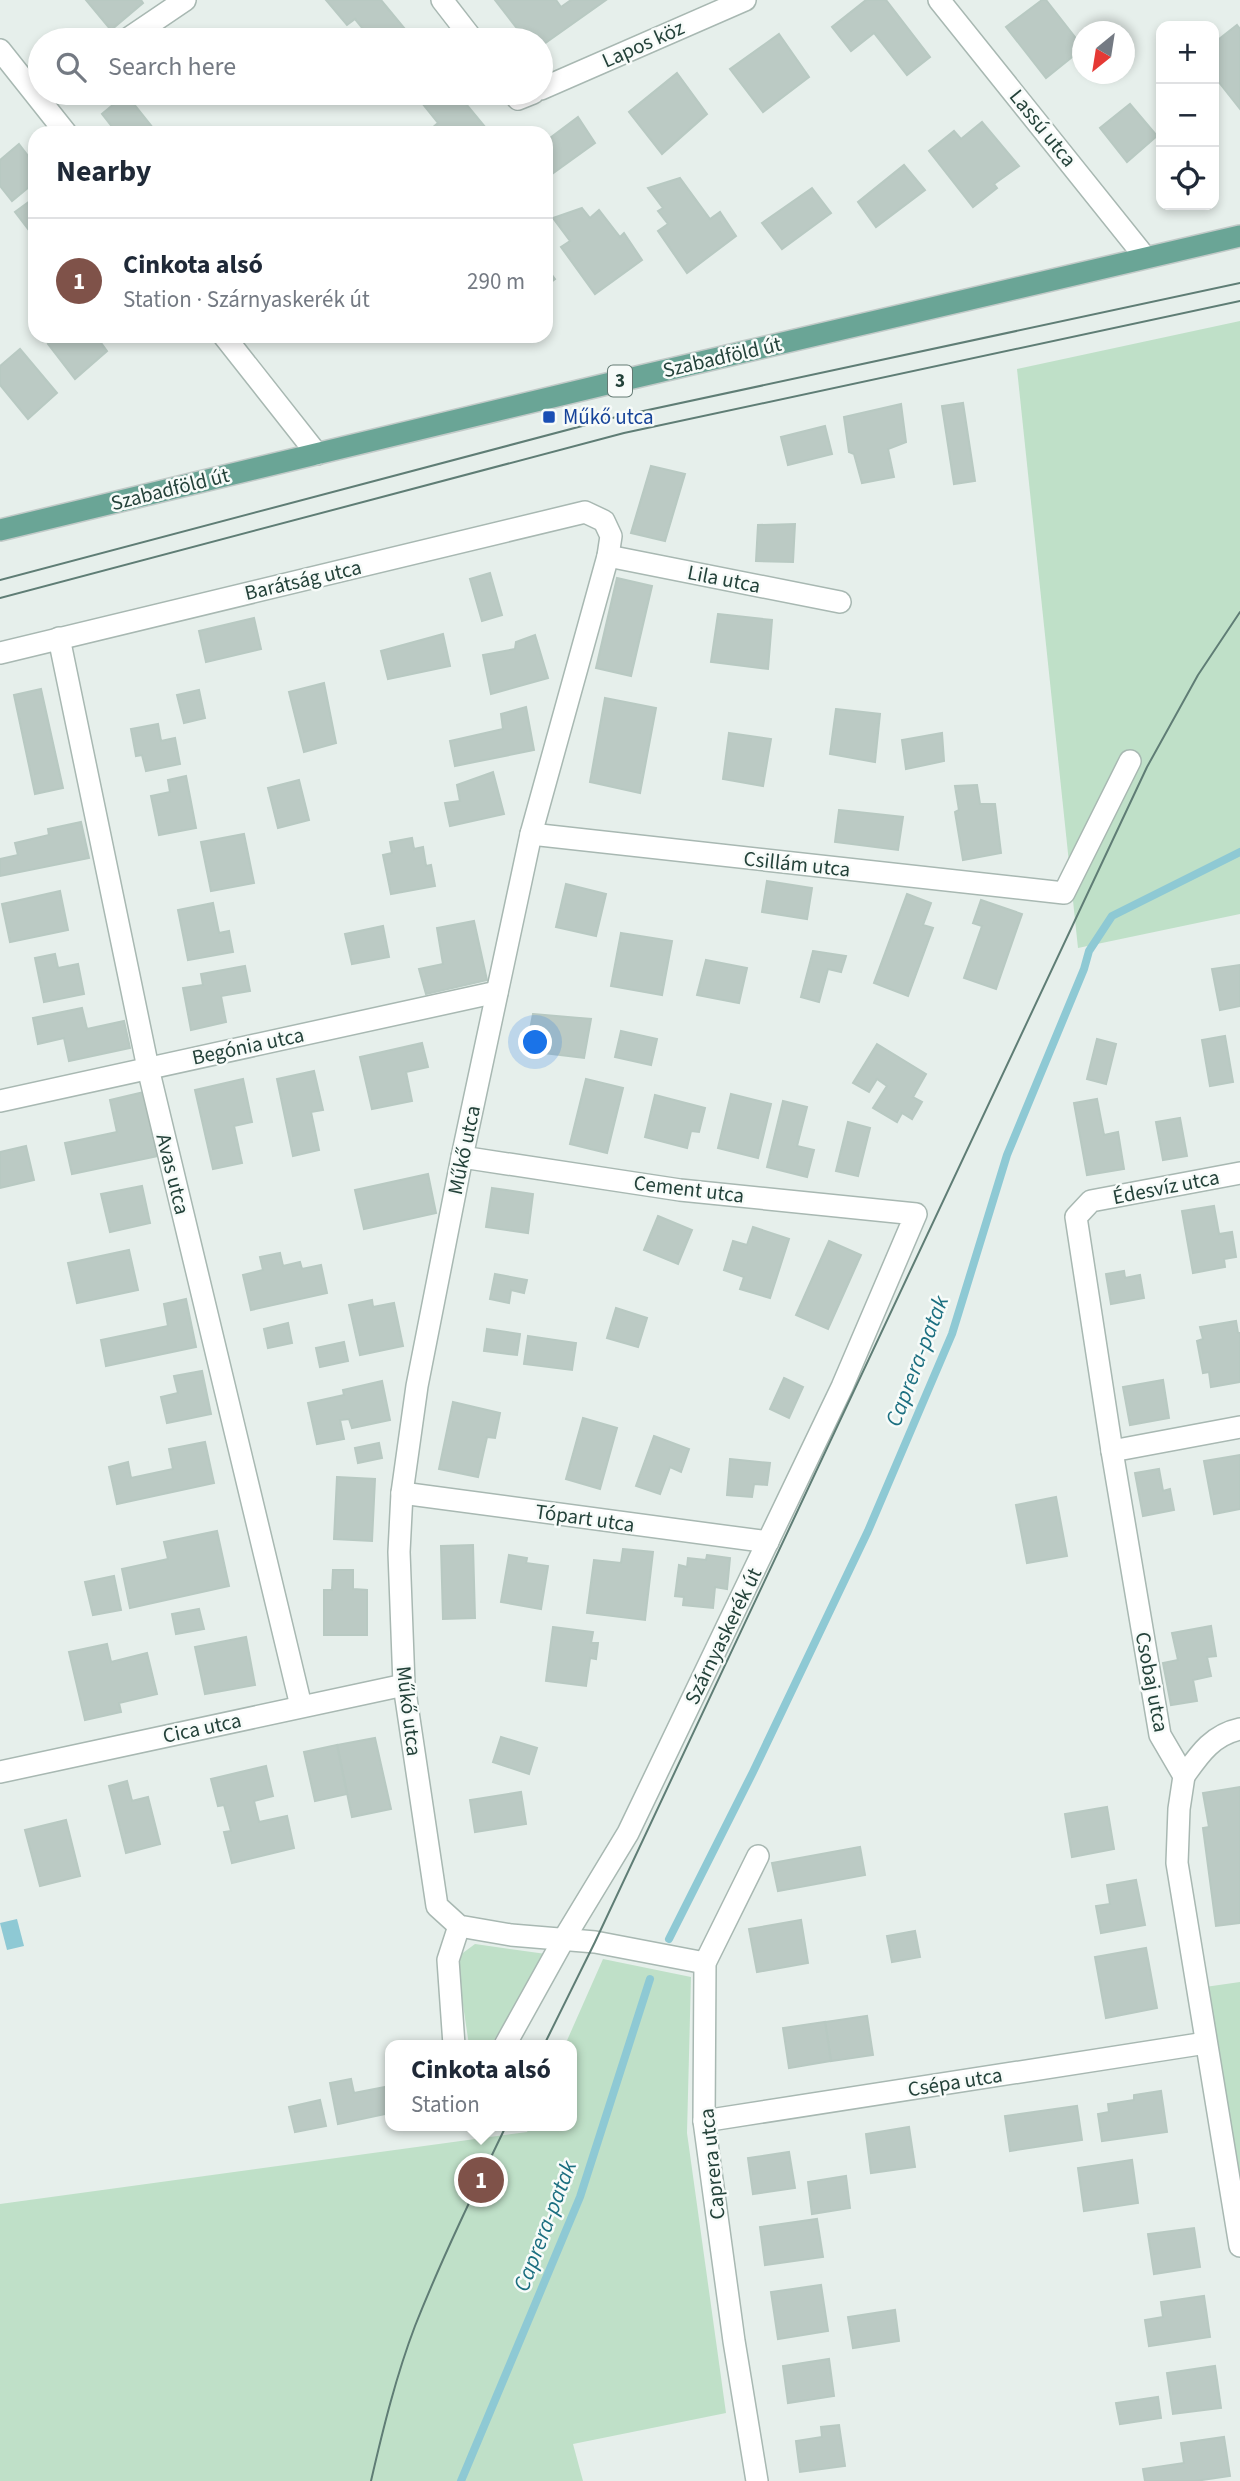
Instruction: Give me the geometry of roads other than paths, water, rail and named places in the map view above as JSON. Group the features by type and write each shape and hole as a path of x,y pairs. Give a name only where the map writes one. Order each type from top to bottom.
{"main road":[{"name":"Szabadföld út","path":"0,530 1240,236"}],"street":[{"path":"143,28 184,0"},
{"path":"442,0 464,28"},
{"name":"Lapos köz","path":"553,84 746,0"},
{"name":"Lassú utca","path":"939,0 1145,257"},
{"path":"0,50 28,79"},
{"path":"49,105 62,126"},
{"path":"230,343 317,454"},
{"name":"Barátság utca","path":"0,653 585,512 604,521"},
{"name":"Műkő utca","path":"459,1926 437,1906 404,1685 399,1552 402,1493 417,1386 462,1157 531,834 608,556 611,536 604,521"},
{"name":"Lila utca","path":"608,556 840,603"},
{"name":"Avas utca","path":"59,638 148,1068 301,1706"},
{"name":"Csillám utca","path":"531,834 1064,893 1130,761"},
{"name":"Begónia utca","path":"0,1101 497,992"},
{"name":"Cement utca","path":"462,1157 680,1189 916,1214"},
{"name":"Édesvíz utca","path":"1091,1201 1240,1172"},
{"name":"Csobaj utca","path":"1091,1201 1076,1217 1112,1451 1160,1735 1184,1776"},
{"name":"Szárnyaskerék út","path":"508,2040 565,1937 628,1833 842,1387 916,1214"},
{"path":"1112,1451 1240,1427"},
{"name":"Tópart utca","path":"402,1493 768,1542"},
{"name":"Cica utca","path":"0,1772 404,1685"},
{"path":"1240,1730 1233,1731 1204,1748 1184,1776 1179,1809 1177,1863 1240,2246"},
{"name":"Caprera utca","path":"757,2481 734,2341 704,2122 705,1963 758,1856"},
{"path":"454,2040 448,1960 459,1926 511,1935 565,1937 705,1963"},
{"name":"Csépa utca","path":"704,2122 1206,2043"}],"water":[{"path":"17,1919 24,1946 7,1950 0,1923"}],"waterway":[{"name":"Caprera-patak","path":"669,1939 753,1772 868,1531 952,1334 1007,1155 1089,951 1112,916 1240,852"},
{"name":"Caprera-patak","path":"461,2481 580,2197 650,1979"}],"tram line":[{"path":"0,580 620,416 1240,283"},
{"path":"0,598 624,433 1240,301"},
{"path":"546,2040 1147,767 1198,675 1240,612"},
{"path":"371,2481 396,2383 415,2326 447,2250 504,2131"}],"place":[{"name":"Műkő utca","path":"549,417"},
{"name":"Cinkota alsó","path":"481,2180"}]}
